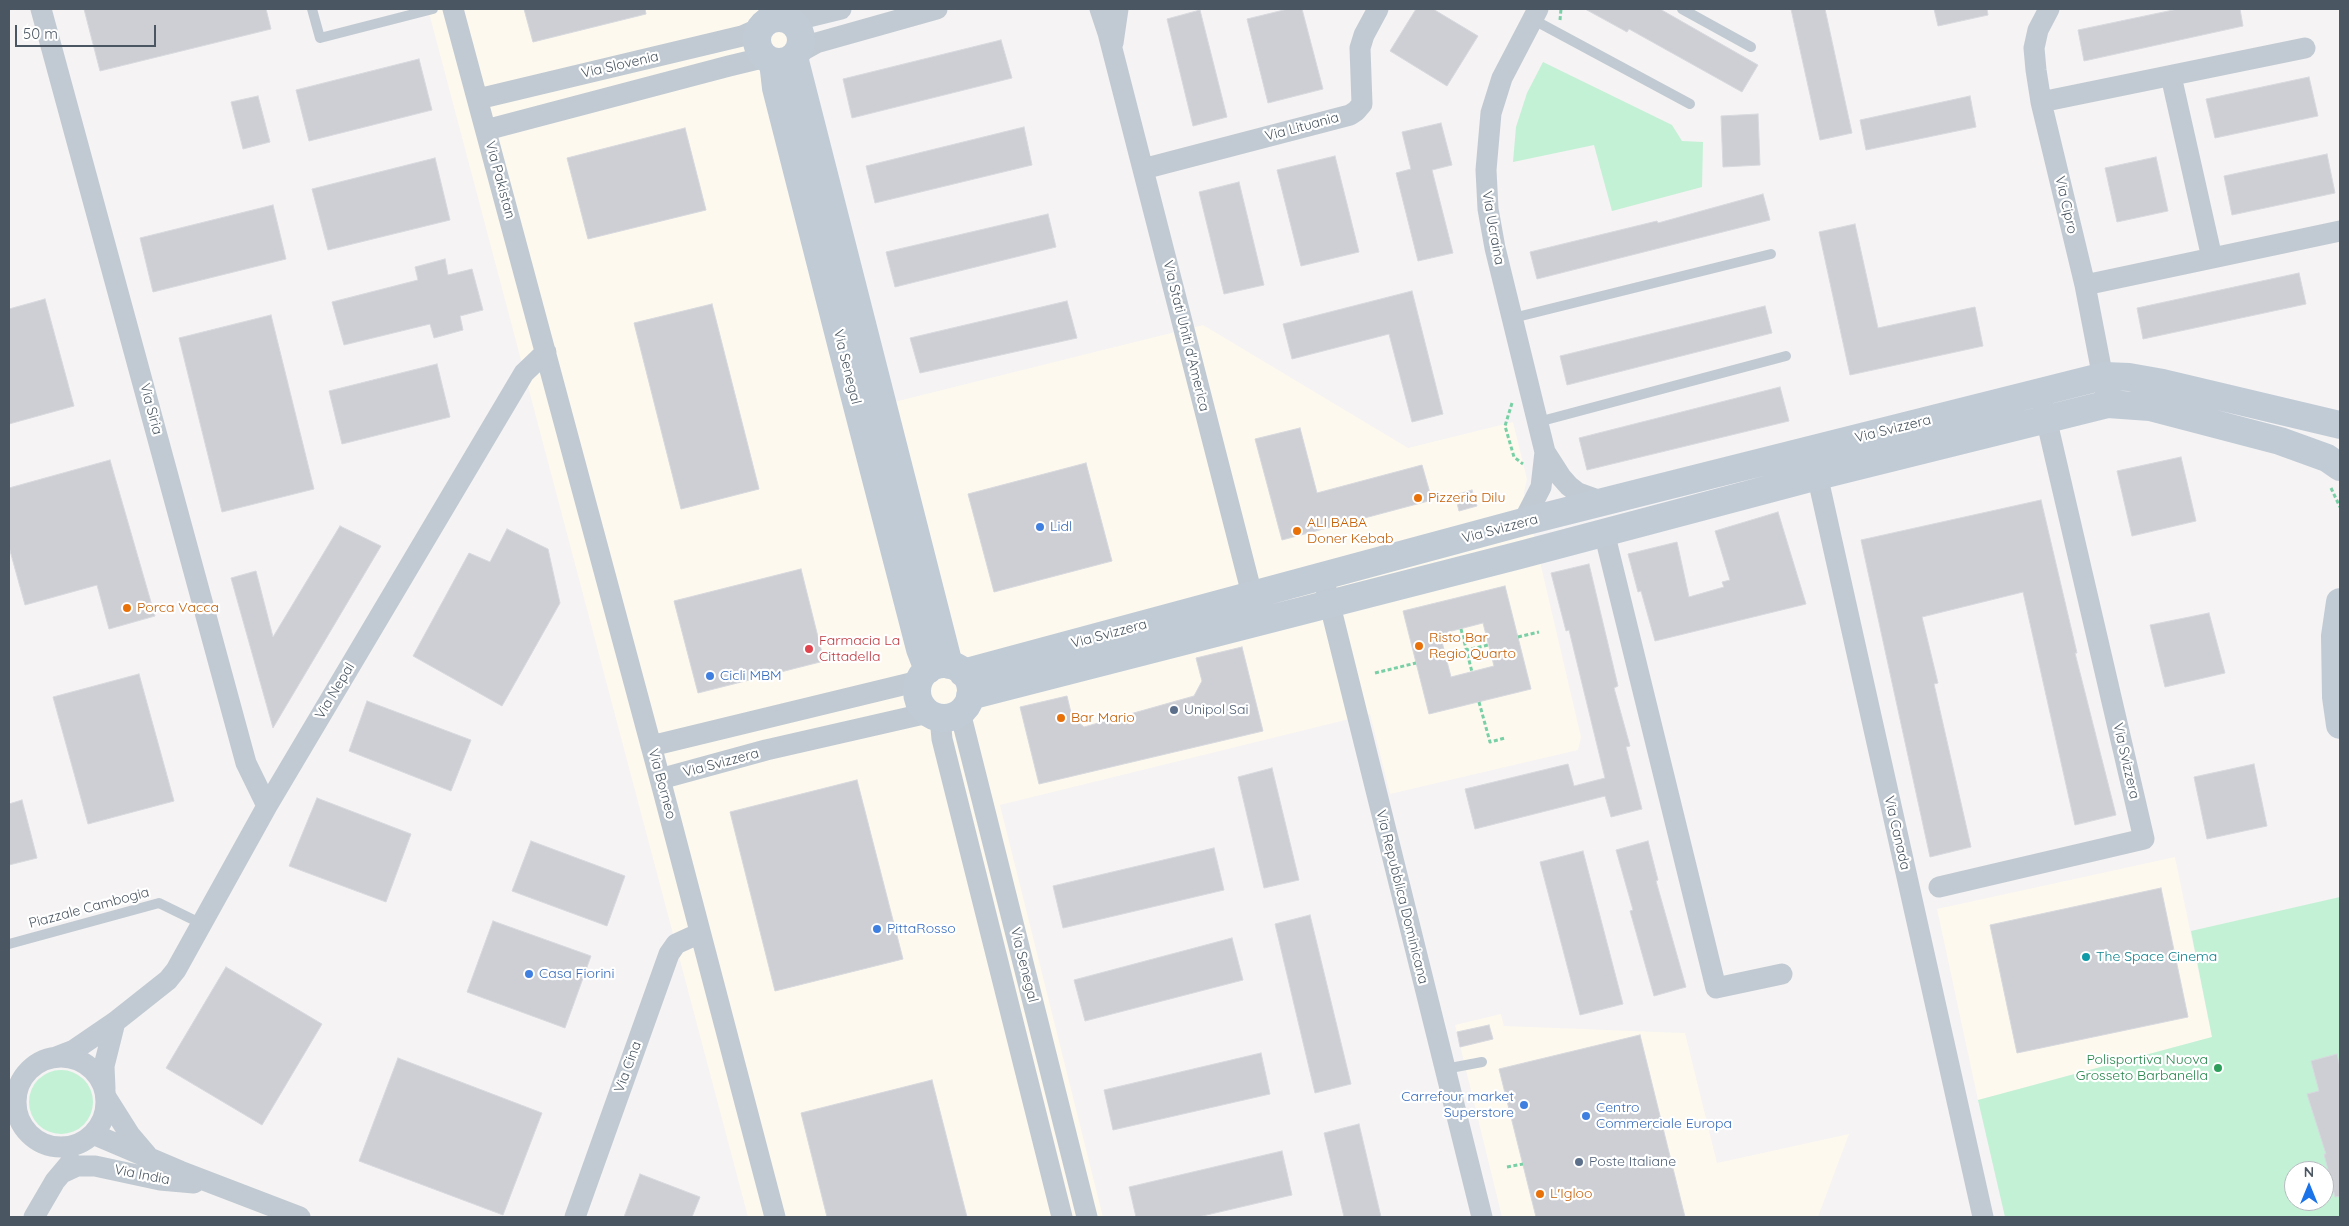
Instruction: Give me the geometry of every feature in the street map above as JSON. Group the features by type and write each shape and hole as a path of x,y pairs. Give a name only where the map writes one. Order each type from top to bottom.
{"main road":[{"path":"772,18 798,27 801,33 801,46 783,58 758,48 757,34 772,18"},
{"name":"Via Senegal","path":"783,58 945,691"},
{"name":"Via Svizzera","path":"945,691 1167,632 1253,596 1523,522 2104,376 2129,377 2163,383 2340,425"},
{"name":"Via Svizzera","path":"1167,632 1260,622 1818,476 2108,404 2150,408 2280,441 2327,458 2340,467"},
{"path":"2340,602 2335,636 2340,725"}],"street":[{"name":"Via Siria","path":"41,9 246,764 267,806"},
{"name":"Via Pakistan","path":"453,9 546,352"},
{"name":"Via Slovenia","path":"478,99 742,36 772,18 800,19 840,9"},
{"name":"Via Slovenia","path":"486,130 729,66 758,59 783,58 816,43 937,9"},
{"name":"Via Stati Uniti d'America","path":"1100,9 1260,622"},
{"name":"Via Stati Uniti d'America","path":"1112,50 1118,9"},
{"name":"Via Lituania","path":"1143,169 1350,115 1356,111 1362,104 1360,48 1364,35 1378,9"},
{"name":"Via Cipro","path":"2049,9 2038,30 2034,48 2041,102 2085,285 2108,404"},
{"name":"Via Ucraina","path":"1535,14 1502,78 1491,112 1487,143 1486,186 1488,209 1495,248 1545,452 1569,486 1578,493 1603,502"},
{"path":"2041,102 2305,48"},
{"path":"2170,76 2212,258"},
{"path":"2085,285 2340,231"},
{"name":"Via Nepal","path":"9,1079 28,1071 41,1062 74,1050 115,1022 168,980 202,924 267,806 524,373 546,352"},
{"name":"Via Borneo","path":"546,352 775,1217"},
{"name":"Via Svizzera","path":"1939,887 2144,839 2040,393"},
{"name":"Via Canada","path":"1811,449 1983,1217"},
{"name":"Via Ucraina","path":"1523,522 1541,487 1545,452"},
{"path":"1604,532 1716,988 1782,974"},
{"name":"Via Repubblica Dominicana","path":"1323,578 1482,1217"},
{"name":"Via Svizzera","path":"651,746 945,691"},
{"name":"Via Svizzera","path":"660,779 766,750 945,691"},
{"name":"Via Senegal","path":"945,691 944,748 1062,1217"},
{"name":"Via Senegal","path":"945,691 1087,1217"},
{"name":"Via Cina","path":"575,1217 669,954 676,944 700,933"},
{"path":"34,1217 56,1180 101,1123 106,1110 104,1066 115,1022"},
{"path":"56,1057 68,1057 92,1068 100,1078 106,1093"},
{"path":"28,1071 21,1081 14,1113 28,1132 40,1142 52,1146 78,1144 91,1136"},
{"name":"Via India","path":"106,1093 130,1135 149,1157"},
{"name":"Via India","path":"91,1136 300,1217"},
{"path":"40,1142 49,1159 56,1180"},
{"name":"Via India","path":"56,1180 77,1166 95,1166 160,1180 223,1188"}],"lane":[{"path":"312,9 320,38 433,9"},
{"path":"1682,9 1751,47"},
{"path":"1535,14 1554,32 1690,104"},
{"path":"1513,318 1771,254"},
{"path":"1538,422 1786,356"},
{"name":"Piazzale Cambogia","path":"9,944 159,903 202,924"},
{"path":"1445,1069 1482,1062"}],"path":[{"path":"1554,32 1560,20 1561,9"},
{"path":"1513,401 1505,426 1514,457 1526,466"},
{"path":"1461,628 1472,672"},
{"path":"1518,637 1539,632"},
{"path":"1446,656 1488,645"},
{"path":"1375,673 1416,663"},
{"path":"1480,702 1490,742 1505,738"},
{"path":"1507,1167 1523,1164"}],"shaded area":[{"path":"428,9 792,9 890,403 1203,325 1408,448 1513,422 1527,479 1524,493 1581,737 1578,750 1390,794 1370,714 1000,805 1103,1217 748,1217"},
{"path":"2175,857 2212,1037 1978,1100 1937,909"},
{"path":"1501,1014 1504,1026 1685,1033 1717,1163 1849,1134 1818,1217 1502,1217 1455,1025"}],"green space":[{"path":"1543,62 1672,125 1682,141 1703,142 1702,187 1612,211 1594,145 1513,162 1516,127 1527,93"},
{"name":"Polisportiva Nuova Grosseto Barbanella","path":"2340,897 2340,1217 2005,1217 1978,1100 2212,1037 2191,931"},
{"path":"61,1070 79,1076 87,1084 93,1102 87,1120 79,1128 61,1134 43,1128 35,1120 29,1102 35,1084 43,1076"}],"building":[{"path":"84,9 266,9 271,29 100,71"},
{"path":"524,9 645,9 646,14 533,42"},
{"path":"1288,9 1302,9 1323,89 1268,103 1247,19"},
{"path":"1416,9 1433,9 1478,36 1447,86 1390,51"},
{"path":"1585,9 1660,9 1758,65 1742,92 1629,29 1627,32"},
{"path":"1791,9 1825,9 1852,133 1820,140"},
{"path":"1934,9 1987,9 1988,15 1938,26"},
{"path":"2178,9 2240,9 2243,26 2084,61 2078,30"},
{"path":"1200,10 1227,117 1193,126 1167,19"},
{"path":"1001,40 1012,78 852,118 843,79"},
{"path":"419,59 432,110 309,141 296,90"},
{"path":"2309,77 2318,116 2215,138 2206,99"},
{"path":"258,96 270,142 243,149 231,102"},
{"path":"1970,96 1976,127 1866,150 1860,120"},
{"path":"1758,114 1760,165 1723,167 1721,116"},
{"path":"1441,123 1452,165 1432,170 1453,253 1418,261 1396,173 1411,169 1402,132"},
{"path":"1024,127 1032,165 875,203 866,166"},
{"path":"685,128 706,210 588,239 567,158"},
{"path":"2327,154 2335,193 2232,215 2224,176"},
{"path":"1335,156 1359,252 1301,266 1277,170"},
{"path":"2156,157 2168,211 2117,222 2105,168"},
{"path":"435,158 450,220 328,250 312,189"},
{"path":"1239,182 1264,285 1224,294 1199,192"},
{"path":"1763,194 1770,220 1537,279 1530,252 1657,221 1658,223"},
{"path":"273,205 286,259 153,292 140,238"},
{"path":"1048,214 1056,247 895,287 886,252"},
{"path":"1855,224 1878,328 1975,307 1983,346 1850,375 1819,232"},
{"path":"445,259 448,275 472,269 483,310 460,316 463,330 434,338 430,324 344,345 332,302 418,280 415,267"},
{"path":"2299,273 2306,304 2143,339 2137,308"},
{"path":"1412,291 1443,414 1412,422 1389,334 1292,359 1283,324"},
{"path":"45,299 74,406 9,424 9,309"},
{"path":"1067,301 1077,338 920,373 910,338"},
{"path":"712,304 759,489 681,509 634,323"},
{"path":"1765,306 1772,333 1567,385 1560,356"},
{"path":"271,315 314,489 222,512 179,338"},
{"path":"437,364 450,417 342,444 329,391"},
{"path":"1780,387 1789,421 1587,470 1579,438"},
{"path":"1300,428 1317,493 1422,465 1432,500 1282,540 1255,439"},
{"path":"2181,457 2196,521 2132,536 2117,471"},
{"path":"110,460 155,616 109,629 97,585 25,605 9,547 9,488"},
{"name":"Lidl","path":"1086,463 1112,561 994,592 968,494"},
{"path":"1472,490 1477,506 1459,511 1455,495"},
{"path":"2041,500 2077,653 2075,653 2116,815 2075,825 2023,592 1922,617 1938,683 1934,684 1971,847 1930,857 1861,540"},
{"path":"1778,512 1806,604 1655,641 1641,591 1638,592 1628,554 1677,542 1689,597 1724,587 1722,582 1730,580 1715,531"},
{"path":"340,526 381,546 273,728 231,578 256,571 273,637"},
{"path":"507,529 548,549 560,603 502,706 413,656 469,553 490,562"},
{"path":"1589,564 1618,686 1614,688 1630,746 1626,747 1642,809 1611,817 1605,796 1475,829 1465,789 1568,764 1574,786 1605,778 1569,630 1566,631 1551,573"},
{"path":"801,569 824,661 698,693 674,601"},
{"path":"1505,586 1531,689 1429,714 1403,611","holes":["1483,623 1494,666 1451,677 1440,634"]},
{"path":"2209,613 2225,673 2165,687 2150,625"},
{"path":"1242,647 1263,731 1039,784 1020,707 1067,696 1072,717 1084,727 1194,696 1202,681 1196,658"},
{"path":"139,674 174,801 88,824 53,697"},
{"path":"367,701 471,740 451,791 349,751"},
{"path":"2254,764 2267,826 2207,839 2194,777"},
{"path":"1272,768 1299,880 1264,888 1238,777"},
{"path":"857,780 903,959 775,991 730,812"},
{"path":"317,798 411,834 386,902 289,866"},
{"path":"22,800 37,858 9,865 9,804"},
{"path":"531,841 625,876 607,926 512,891"},
{"path":"1648,841 1658,880 1656,881 1686,987 1654,996 1630,911 1633,910 1616,850"},
{"path":"1214,848 1224,890 1063,928 1053,886"},
{"path":"1583,851 1623,1004 1580,1015 1540,862"},
{"name":"The Space Cinema","path":"2161,888 2188,1017 2017,1053 1990,925"},
{"path":"1310,915 1351,1084 1315,1093 1275,924"},
{"name":"Casa Fiorini","path":"493,921 591,956 565,1028 467,992"},
{"path":"1232,938 1243,980 1085,1021 1074,980"},
{"path":"226,967 322,1024 262,1125 166,1068"},
{"path":"1489,1025 1493,1039 1460,1047 1457,1032"},
{"name":"Centro Commerciale Europa","path":"1640,1035 1685,1217 1536,1217 1499,1069"},
{"path":"1261,1053 1270,1094 1113,1130 1104,1090"},
{"path":"2337,1054 2340,1068 2340,1196 2335,1197 2334,1161 2326,1161 2324,1154 2326,1154 2307,1094 2319,1091 2311,1061"},
{"path":"398,1058 542,1113 503,1215 359,1161"},
{"path":"932,1080 967,1217 827,1217 801,1113"},
{"path":"1359,1124 1381,1217 1344,1217 1324,1133"},
{"path":"1282,1151 1292,1195 1198,1217 1136,1217 1129,1187"},
{"path":"640,1174 700,1197 692,1217 624,1217"}],"place":[{"name":"Pizzeria Dilu","path":"1418,498"},
{"name":"Lidl","path":"1040,527"},
{"name":"ALI BABA Doner Kebab","path":"1297,531"},
{"name":"Porca Vacca","path":"127,608"},
{"name":"Risto Bar Regio Quarto","path":"1419,646"},
{"name":"Farmacia La Cittadella","path":"809,649"},
{"name":"Cicli MBM","path":"710,676"},
{"name":"Unipol Sai","path":"1174,710"},
{"name":"Bar Mario","path":"1061,718"},
{"name":"PittaRosso","path":"877,929"},
{"name":"The Space Cinema","path":"2086,957"},
{"name":"Casa Fiorini","path":"529,974"},
{"name":"Polisportiva Nuova Grosseto Barbanella","path":"2218,1068"},
{"name":"Carrefour market Superstore","path":"1524,1105"},
{"name":"Centro Commerciale Europa","path":"1586,1116"},
{"name":"Poste Italiane","path":"1579,1162"},
{"name":"L'Igloo","path":"1540,1194"}]}
